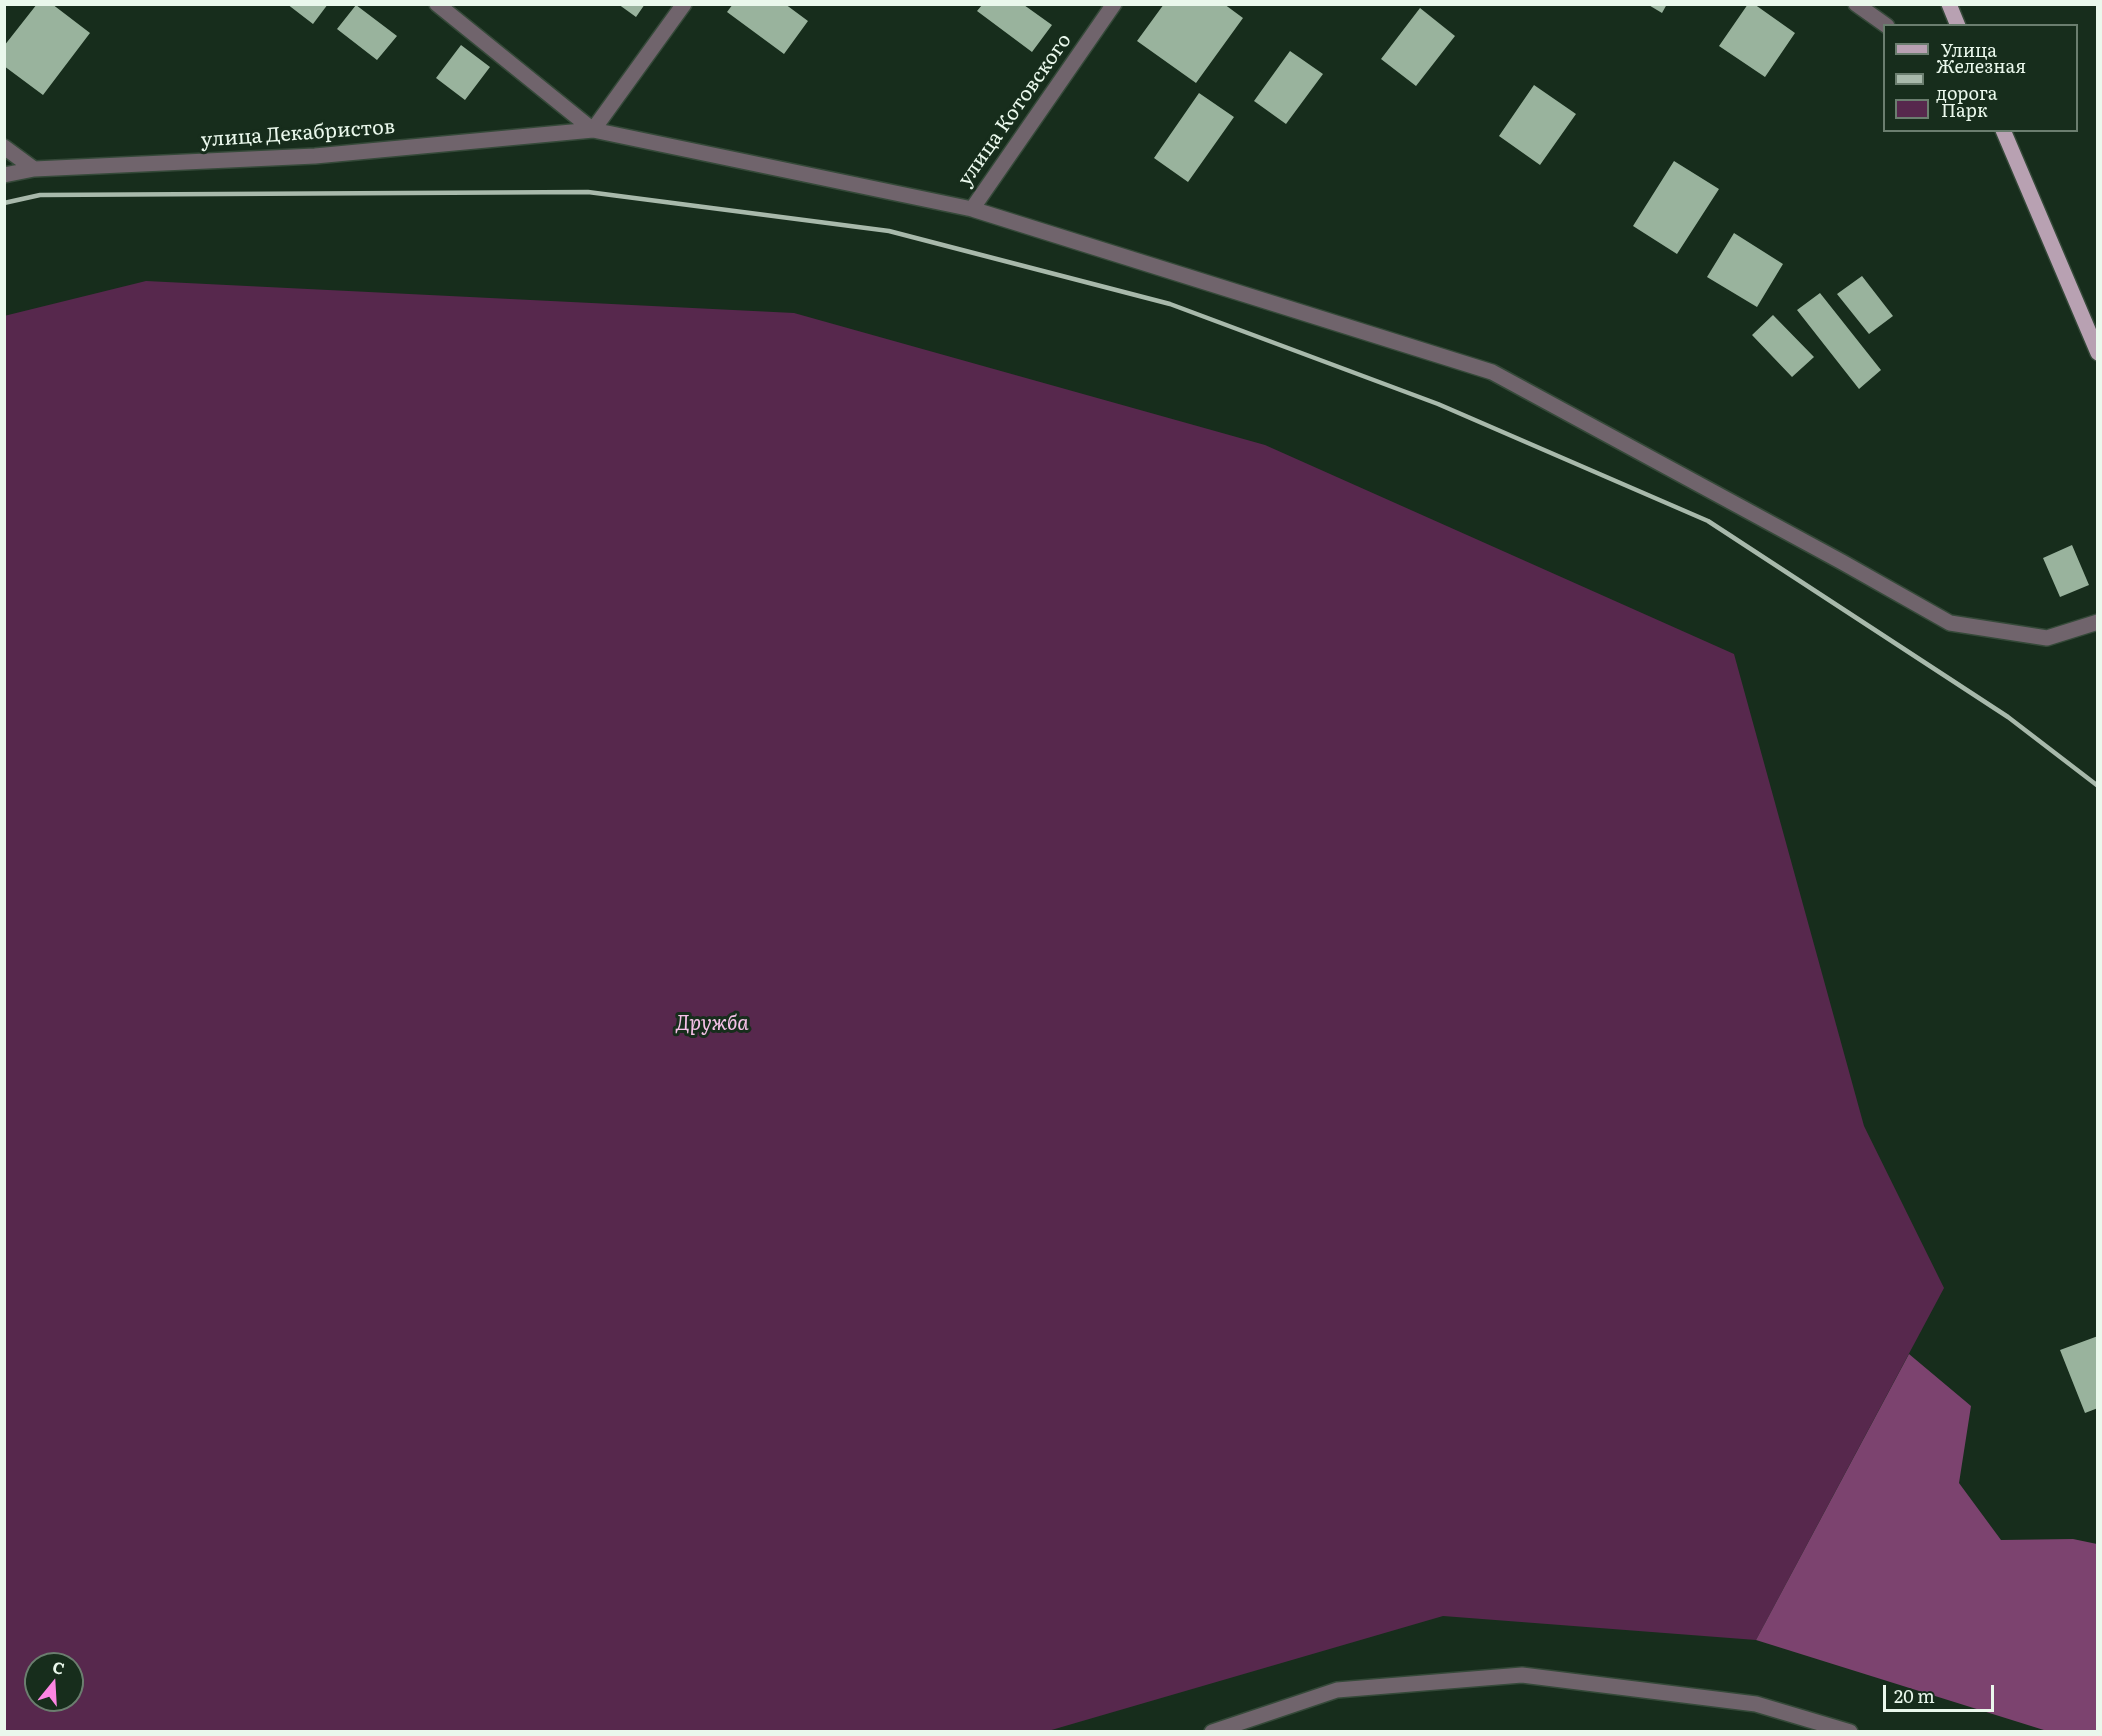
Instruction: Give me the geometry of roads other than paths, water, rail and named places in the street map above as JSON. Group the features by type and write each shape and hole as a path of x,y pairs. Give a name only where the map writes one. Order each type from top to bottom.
{"main road":[{"path":"1949,4 1957,24"},
{"path":"2004,132 2097,353"}],"street":[{"path":"437,4 593,130 972,209 1492,372 1950,623 2047,638 2097,622"},
{"path":"593,130 684,4"},
{"name":"улица Котовского","path":"972,209 1114,4"},
{"path":"1856,4 1884,24"},
{"name":"улица Декабристов","path":"4,175 34,169 315,156 593,130"},
{"path":"4,147 34,169"},
{"path":"1212,1731 1337,1690 1522,1675 1756,1704 1850,1731"}],"railway":[{"path":"4,203 40,195 588,192 889,231 1170,304 1438,404 1708,521 2008,717 2098,786"}],"park label":[{"name":"Дружба","path":"712,1024"}]}
